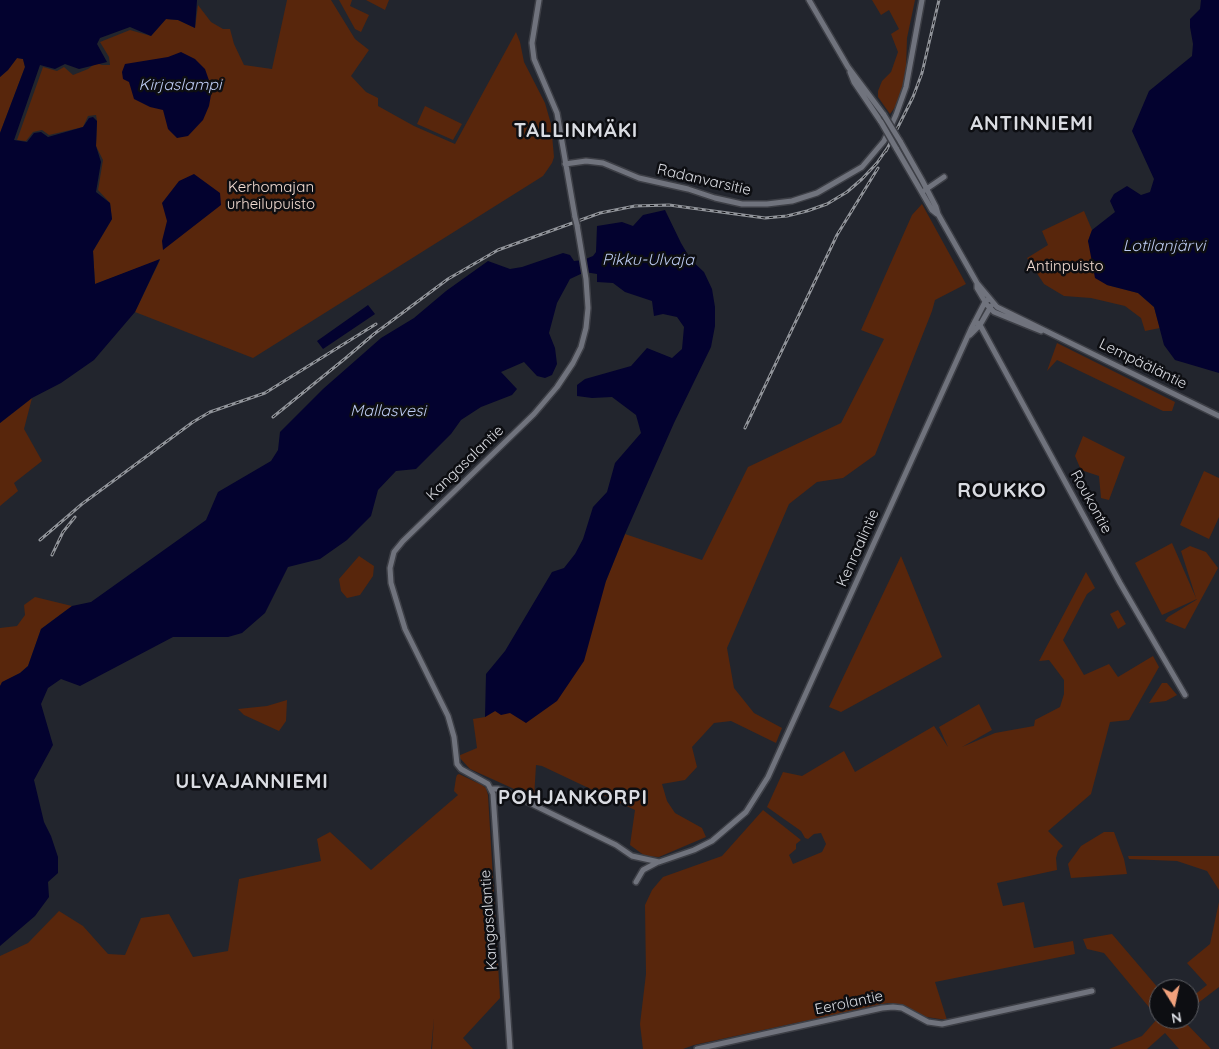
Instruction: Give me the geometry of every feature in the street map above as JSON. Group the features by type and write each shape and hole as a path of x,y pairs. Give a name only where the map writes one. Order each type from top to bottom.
{"street":[{"name":"Kangasalantie","path":"510,1049 494,801 488,784 461,769 457,764 454,737 448,716 405,629 391,583 391,561 394,552 403,541 534,414 557,387 581,347 586,328 588,308 586,279 557,112 534,59 532,43 539,0"},
{"path":"809,0 848,67 884,115 900,142 924,189 932,210 938,214 976,283 976,288 991,305 990,309"},
{"name":"Radanvarsitie","path":"566,167 586,161 603,163 639,178 742,204 792,202 817,193 862,167 884,141 906,86 922,0"},
{"path":"848,67 854,82 924,189"},
{"name":"Kenraalintie","path":"659,862 694,850 712,841 730,827 751,805 772,770 975,321 987,301"},
{"name":"Lempääläntie","path":"987,301 1219,416"},
{"name":"Kenraalintie","path":"968,337 980,325 990,309"},
{"name":"Lempääläntie","path":"990,309 1041,332 1056,336"},
{"name":"Roukontie","path":"975,321 980,325 1184,695"},
{"path":"491,789 505,791 524,800 616,845 632,856 659,862"},
{"path":"636,882 643,870 659,862"},
{"name":"Eerolantie","path":"697,1049 882,1008 902,1008 928,1022 942,1024 1092,991"}],"green space":[{"name":"Kerhomajan urheilupuisto","path":"287,0 331,0 355,39 369,50 351,76 366,92 378,98 378,106 414,126 455,144 516,32 524,62 545,103 551,124 554,157 543,176 253,358 135,312 160,260 95,284 93,251 112,219 110,203 98,190 103,160 96,146 96,115 88,116 83,127 49,135 42,130 33,132 26,141 17,140 43,67 57,71 64,67 73,75 88,69 96,63 110,65 109,57 100,42 130,30 151,36 166,19 178,20 195,28 198,5 211,22 223,29 230,29 234,44 244,65 272,69"},
{"path":"339,0 352,0 350,6 369,15 361,32 355,29"},
{"path":"366,0 389,0 385,10"},
{"path":"872,0 915,0 907,38 906,68 902,90 898,103 890,114 878,97 878,91 882,81 891,72 898,52 891,34 899,29 889,10 881,15"},
{"path":"17,58 23,59 25,67 0,133 0,77"},
{"path":"425,106 462,124 453,140 417,124"},
{"path":"922,204 966,284 935,300 875,455 843,478 817,482 789,504 727,648 734,688 754,713 782,728 776,743 731,721 714,723 692,747 697,767 685,780 662,784 667,801 675,813 702,828 706,837 659,857 645,856 630,845 635,810 542,766 536,765 534,798 470,769 458,756 477,748 473,719 485,717 495,711 606,581 625,534 702,560 748,467 841,423 884,339 861,330 912,215"},
{"name":"Antinpuisto","path":"1084,211 1092,230 1088,241 1107,285 1138,293 1154,307 1160,328 1145,331 1141,318 1125,306 1091,298 1064,296 1044,284 1027,258 1048,245 1042,231"},
{"path":"1057,343 1175,402 1172,411 1163,411 1057,360 1047,371"},
{"path":"32,398 24,429 42,461 14,483 18,491 0,506 0,423"},
{"path":"1083,436 1125,457 1109,500 1101,498 1099,476 1081,470 1075,456"},
{"path":"1204,471 1219,478 1219,517 1209,539 1180,525"},
{"path":"1172,543 1196,598 1181,551 1190,546 1206,552 1218,568 1185,629 1165,621 1168,617 1197,599 1162,615 1135,563"},
{"path":"359,556 374,566 373,576 360,595 347,598 341,591 339,579"},
{"path":"901,556 942,657 841,712 829,707"},
{"path":"1086,572 1095,588 1087,594 1063,640 1084,675 1109,664 1118,677 1153,656 1159,667 1129,720 1110,722 1091,794 1048,831 1063,846 1058,851 1056,858 1057,870 997,883 1003,906 1024,902 1034,948 1073,941 1075,954 935,982 947,1020 926,1017 905,1006 888,1003 683,1049 643,1049 640,1024 646,974 645,905 652,890 663,877 722,856 763,810 801,840 796,844 796,849 789,855 793,864 822,852 826,844 821,833 814,834 808,839 805,838 801,831 767,807 783,772 802,776 844,751 855,772 934,726 948,747 939,727 979,704 992,730 962,747 995,733 1034,726 1035,720 1060,707 1064,694 1064,680 1049,660 1039,661"},
{"path":"35,597 72,606 41,629 28,666 20,673 3,682 0,686 0,628 17,626 25,615 24,605"},
{"path":"1118,610 1126,624 1118,629 1110,614"},
{"path":"1162,683 1167,683 1177,695 1166,701 1149,703"},
{"path":"287,700 286,721 279,731 244,715 238,709 267,706"},
{"path":"459,774 482,785 486,788 488,795 500,998 463,1038 473,1049 432,1049 434,1018 431,1049 0,1049 0,956 28,943 59,911 83,926 108,954 125,955 141,918 169,914 193,957 228,951 239,879 321,861 317,839 330,832 371,870 458,795 454,791 456,778"},
{"path":"1104,832 1114,832 1124,859 1127,874 1071,878 1068,864 1081,846"},
{"path":"1128,856 1219,856 1219,890 1207,871 1177,861 1129,859"},
{"path":"1219,902 1219,987 1199,1002 1199,991 1207,985 1187,963 1210,944"},
{"path":"1112,934 1150,979 1149,1007 1104,953 1087,949 1083,939"},
{"path":"1149,1028 1192,1029 1211,1049 1179,1049 1165,1033 1147,1049 1109,1049 1142,1036"}],"water":[{"path":"0,0 197,0 195,28 178,20 166,19 151,36 130,27 100,38 97,44 107,62 79,69 65,64 55,69 40,65 14,140 27,142 34,133 41,132 48,137 83,127 89,118 93,117 97,121 96,146 101,162 96,192 110,203 112,219 93,251 95,284 160,259 135,312 94,360 61,383 32,398 0,423 0,133 25,67 23,59 17,58 0,77"},
{"name":"Lotilanjärvi","path":"1201,0 1219,0 1219,373 1175,360 1164,345 1154,307 1138,293 1107,285 1095,278 1088,241 1092,230 1115,212 1110,201 1114,194 1127,186 1141,195 1150,192 1154,179 1132,131 1149,91 1192,56 1193,44 1190,19 1200,9"},
{"name":"Kirjaslampi","path":"181,52 195,59 205,69 212,89 209,106 203,120 188,136 177,138 168,129 163,110 150,107 134,99 129,82 123,79 122,72 125,64 168,57"},
{"path":"194,174 220,193 221,205 163,250 162,241 167,221 162,203 179,181"},
{"name":"Mallasvesi","path":"665,210 691,260 704,272 712,289 715,307 715,326 711,347 674,423 625,534 606,581 584,661 557,701 526,723 510,713 501,715 495,711 485,717 486,674 505,651 552,572 564,568 575,554 583,539 593,507 607,492 615,463 641,433 636,415 612,397 592,398 577,396 577,385 585,379 631,366 647,348 672,358 682,349 684,327 677,317 663,314 654,316 652,301 625,292 613,283 597,282 597,274 585,272 570,279 557,303 549,333 555,348 557,364 552,375 545,378 537,376 524,362 501,372 517,389 512,395 481,407 461,420 451,434 416,469 396,471 378,490 371,516 347,540 320,559 288,567 265,613 242,633 228,637 173,637 80,686 61,679 48,688 41,704 53,745 34,780 44,822 58,857 58,873 48,882 49,897 35,916 0,946 0,686 2,682 20,673 28,666 41,629 72,606 91,602 206,520 218,492 271,461 278,450 280,432 323,389 381,338 414,318 446,291 488,261 510,269 522,267 563,253 570,255 574,261 583,260 593,256 596,252 597,226 622,222 633,226 643,215"},
{"path":"368,305 375,314 323,349 317,341"}],"railway":[{"path":"886,151 913,97 922,73 939,0"},
{"path":"273,417 374,334 448,279 498,250 600,213 635,206 669,205 765,218 787,216 807,211 827,204 847,192 877,163 888,147"},
{"path":"745,428 837,235 878,168"},
{"path":"40,540 82,504 193,422 210,412 265,393 376,324"},
{"path":"52,555 63,532 75,517"}],"district":[{"name":"ANTINNIEMI","path":"1032,124"},
{"name":"TALLINMÄKI","path":"576,131"},
{"name":"ROUKKO","path":"1002,491"},
{"name":"ULVAJANNIEMI","path":"252,782"},
{"name":"POHJANKORPI","path":"573,798"}],"water label":[{"name":"Pikku-Ulvaja","path":"648,260"}]}
